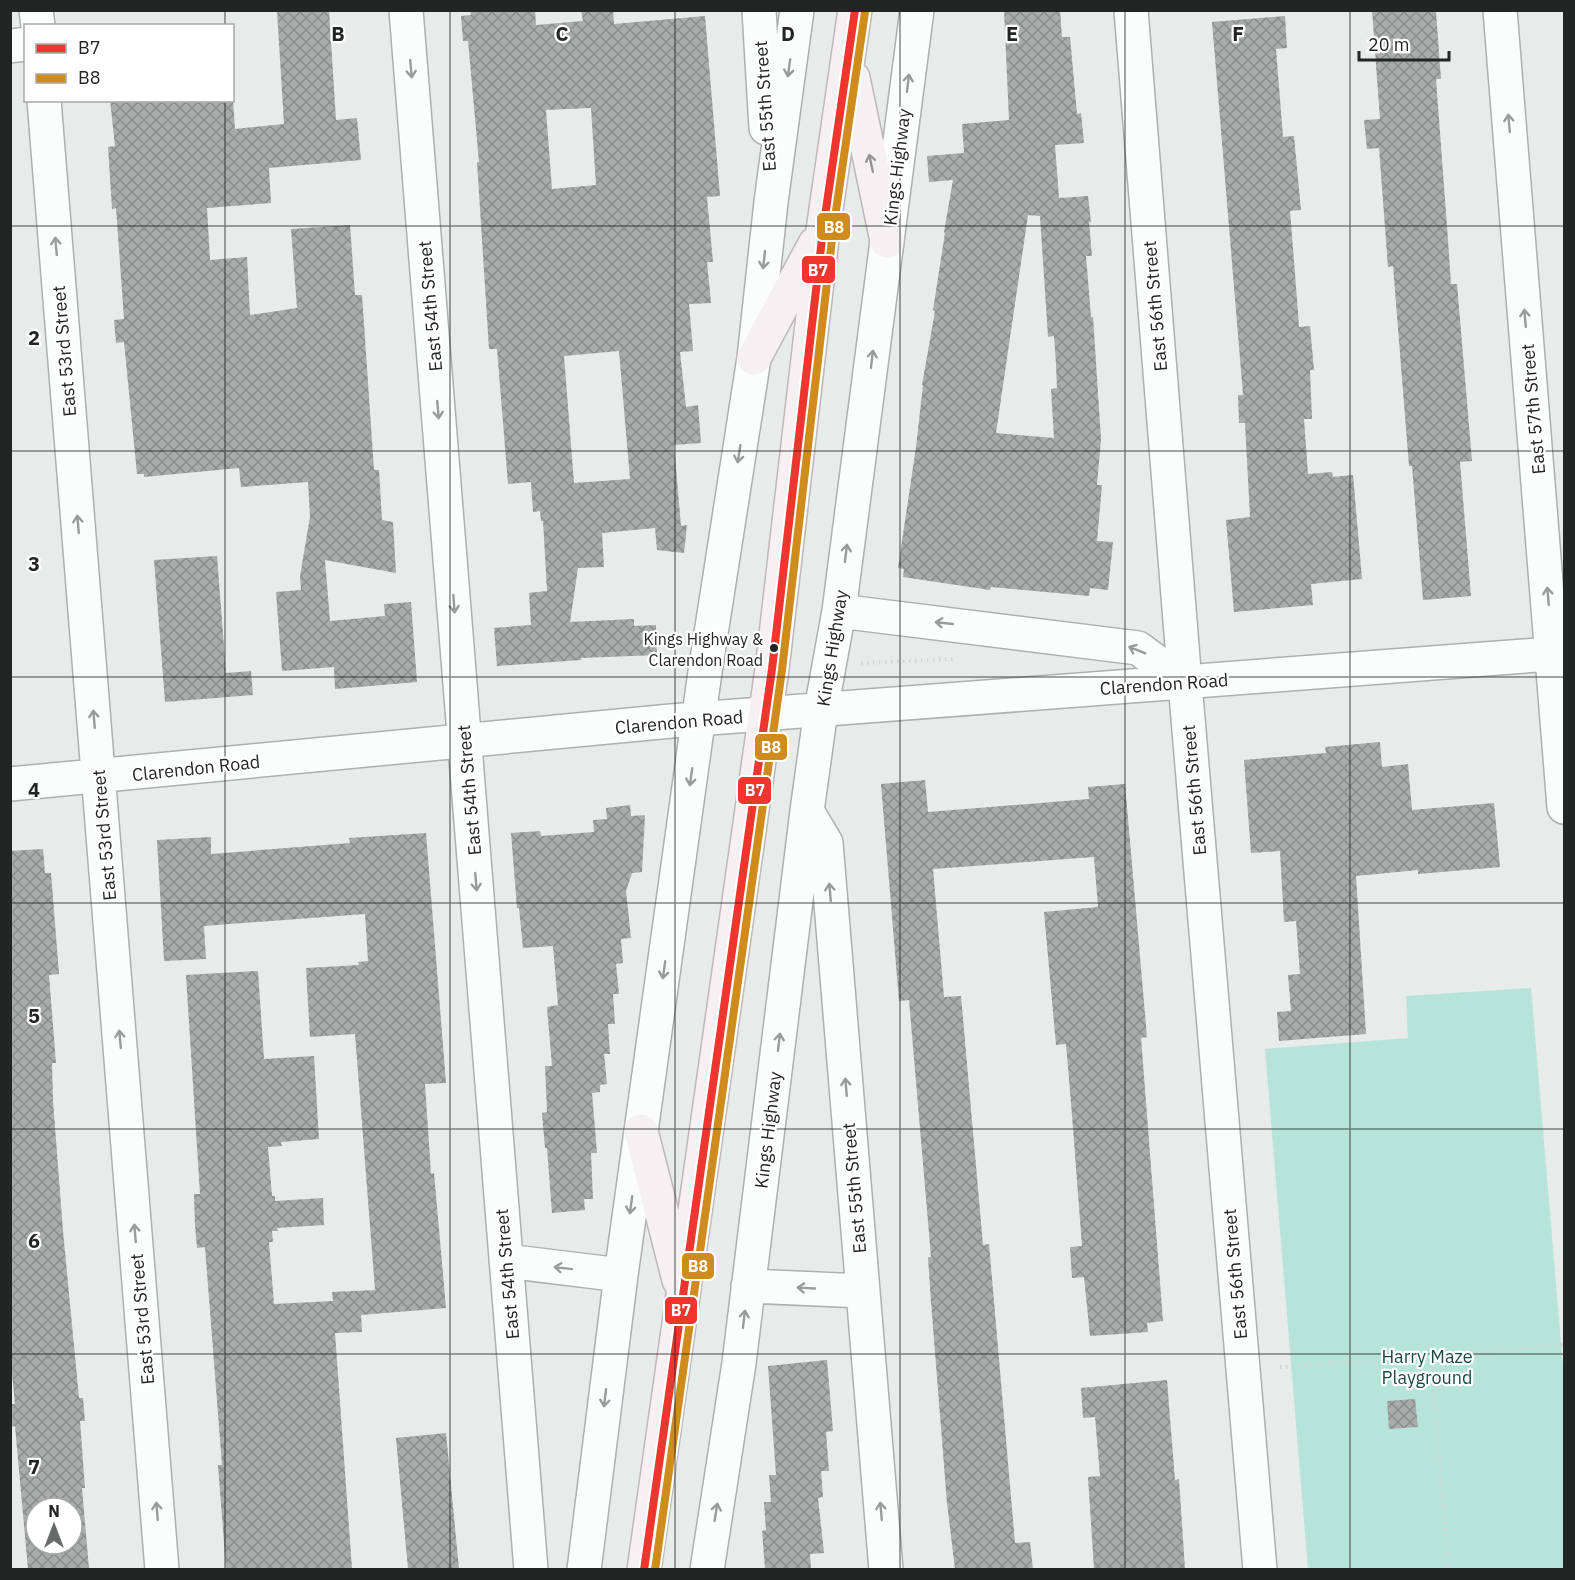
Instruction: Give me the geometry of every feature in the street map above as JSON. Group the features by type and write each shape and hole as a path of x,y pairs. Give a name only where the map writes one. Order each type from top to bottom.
{"main road":[{"path":"644,1569 765,715 823,230 855,10"},
{"path":"848,56 887,241"},
{"path":"754,358 823,230"},
{"path":"641,1131 683,1296"}],"street":[{"name":"East 54th Street","path":"406,10 531,1569"},
{"name":"East 55th Street","path":"759,10 771,202"},
{"path":"584,1569 641,1131 699,719 754,358 771,202 797,10"},
{"name":"Kings Highway","path":"707,1569 739,1363 807,811 821,710 839,610 917,10"},
{"name":"East 56th Street","path":"1131,10 1260,1569"},
{"name":"East 57th Street","path":"1500,10 1558,654 1564,807"},
{"name":"East 53rd Street","path":"44,102 162,1569"},
{"path":"839,610 1138,648 1185,683"},
{"name":"Clarendon Road","path":"10,784 699,719 1558,654"},
{"name":"East 55th Street","path":"807,811 826,843 886,1569"},
{"path":"506,1261 621,1275"},
{"path":"748,1286 863,1291"}],"path":[{"path":"1280,1367 1564,1345"},
{"path":"1431,1355 1448,1569"}],"green space":[{"name":"Harry Maze Playground","path":"1531,988 1564,1379 1564,1569 1308,1569 1265,1049 1408,1038 1406,996"}],"building":[{"path":"329,10 336,120 357,118 361,160 269,168 271,203 207,208 210,260 247,257 250,315 297,308 291,229 350,225 355,295 362,295 374,470 379,470 382,520 393,522 396,573 325,560 330,621 385,616 384,604 411,602 417,682 335,689 334,667 282,671 276,592 301,590 300,576 310,517 308,482 241,487 239,468 144,477 144,474 137,474 124,342 116,343 114,320 124,319 116,208 112,209 108,147 115,146 110,102 233,102 235,129 284,124 277,11"},
{"path":"470,10 535,10 536,25 583,21 581,10 613,10 614,24 705,16 720,196 707,197 713,262 707,262 711,303 689,304 693,351 680,352 686,407 698,405 701,443 674,445 681,526 687,525 684,553 657,550 655,528 602,533 604,567 578,568 570,622 634,619 634,626 656,625 657,655 581,658 581,660 497,666 494,628 531,625 529,593 547,591 543,521 541,521 540,511 533,512 531,482 508,484 497,349 489,349 477,162 479,162 468,41 463,41 461,16 471,15","holes":["591,108 596,185 552,189 546,110","619,351 630,479 574,483 564,356"]},
{"path":"1004,10 1060,10 1062,37 1070,37 1077,114 1081,113 1084,143 1055,145 1059,198 1088,196 1092,256 1086,256 1091,317 1093,317 1101,439 1097,485 1102,485 1097,541 1113,542 1108,590 1090,588 1089,596 991,587 990,590 903,577 904,569 898,568 916,447 922,385 953,180 929,182 927,156 964,153 962,124 1009,120","holes":["1028,215 1040,216 1048,337 1054,336 1056,364 1057,388 1051,389 1054,438 996,433"]},
{"path":"1372,10 1436,12 1441,79 1436,79 1451,284 1457,284 1472,461 1460,462 1471,596 1423,600 1412,466 1409,466 1393,266 1388,267 1379,148 1367,149 1364,120 1380,119"},
{"path":"1285,16 1287,48 1276,49 1283,137 1294,136 1301,210 1290,211 1299,327 1310,326 1314,370 1310,370 1312,419 1304,419 1308,474 1332,472 1333,477 1353,475 1362,579 1311,584 1313,605 1234,612 1226,520 1250,517 1245,423 1239,423 1238,395 1243,395 1212,22"},
{"path":"217,556 226,673 251,671 253,695 165,702 154,560"},
{"path":"1380,742 1382,767 1408,764 1412,810 1494,803 1500,867 1418,874 1418,870 1356,876 1366,1034 1279,1041 1277,1012 1291,1011 1288,975 1300,974 1296,921 1284,922 1280,851 1251,853 1244,760 1326,753 1325,747"},
{"path":"925,780 928,812 1089,799 1088,787 1125,784 1147,1037 1141,1038 1163,1321 1147,1323 1148,1332 1090,1336 1084,1277 1072,1278 1070,1247 1082,1246 1072,1115 1066,1044 1056,1045 1044,912 1098,907 1094,857 933,869 944,997 961,996 983,1245 989,1244 1015,1543 1030,1542 1033,1569 955,1569 947,1503 928,1257 931,1257 909,1000 899,1001 881,784"},
{"path":"630,805 631,816 645,815 642,872 632,873 626,891 631,938 621,939 623,963 616,964 619,994 613,994 615,1024 608,1024 610,1054 604,1054 607,1084 600,1085 600,1092 592,1093 597,1153 591,1153 593,1199 584,1199 585,1210 552,1213 542,1113 547,1112 545,1066 552,1066 547,1007 558,1005 553,946 523,948 519,908 517,908 511,833 540,831 541,836 594,832 593,820 607,819 606,808"},
{"path":"426,833 446,1083 425,1084 431,1174 434,1173 446,1308 361,1315 362,1332 335,1333 352,1569 226,1569 218,1465 222,1465 205,1247 197,1248 195,1225 194,1194 200,1194 186,975 258,971 264,1059 314,1056 319,1139 281,1142 282,1146 268,1147 272,1196 275,1196 275,1201 323,1198 324,1225 277,1228 278,1231 272,1231 273,1242 269,1242 274,1304 333,1301 332,1292 375,1290 355,1034 310,1037 306,968 359,965 358,962 368,961 365,914 204,926 206,959 164,961 157,840 211,837 211,854 350,843 349,838"},
{"path":"43,849 45,873 51,873 59,974 49,975 56,1063 52,1063 53,1101 79,1398 83,1398 85,1421 80,1421 85,1488 82,1488 83,1496 24,1496 24,1525 15,1426 10,1427 10,1404 15,1404 10,1355 10,851"},
{"path":"827,1360 833,1431 826,1432 829,1471 821,1471 823,1497 818,1498 824,1553 810,1554 811,1569 765,1569 762,1531 766,1530 764,1502 771,1502 769,1475 776,1475 768,1366"},
{"path":"1167,1380 1175,1480 1179,1479 1185,1569 1094,1569 1088,1477 1100,1476 1095,1417 1083,1418 1081,1388"},
{"path":"1415,1399 1418,1427 1389,1429 1387,1401"},
{"path":"446,1433 459,1569 408,1569 396,1438"},
{"path":"84,1511 89,1569 28,1569 27,1556 84,1556"}],"transit line":[{"name":"B7","path":"644,1570 772,669 823,230 855,10"},
{"name":"B8","path":"655,1570 782,670 833,231 865,12"}],"place":[{"name":"Kings Highway & Clarendon Road","path":"774,648"}]}
